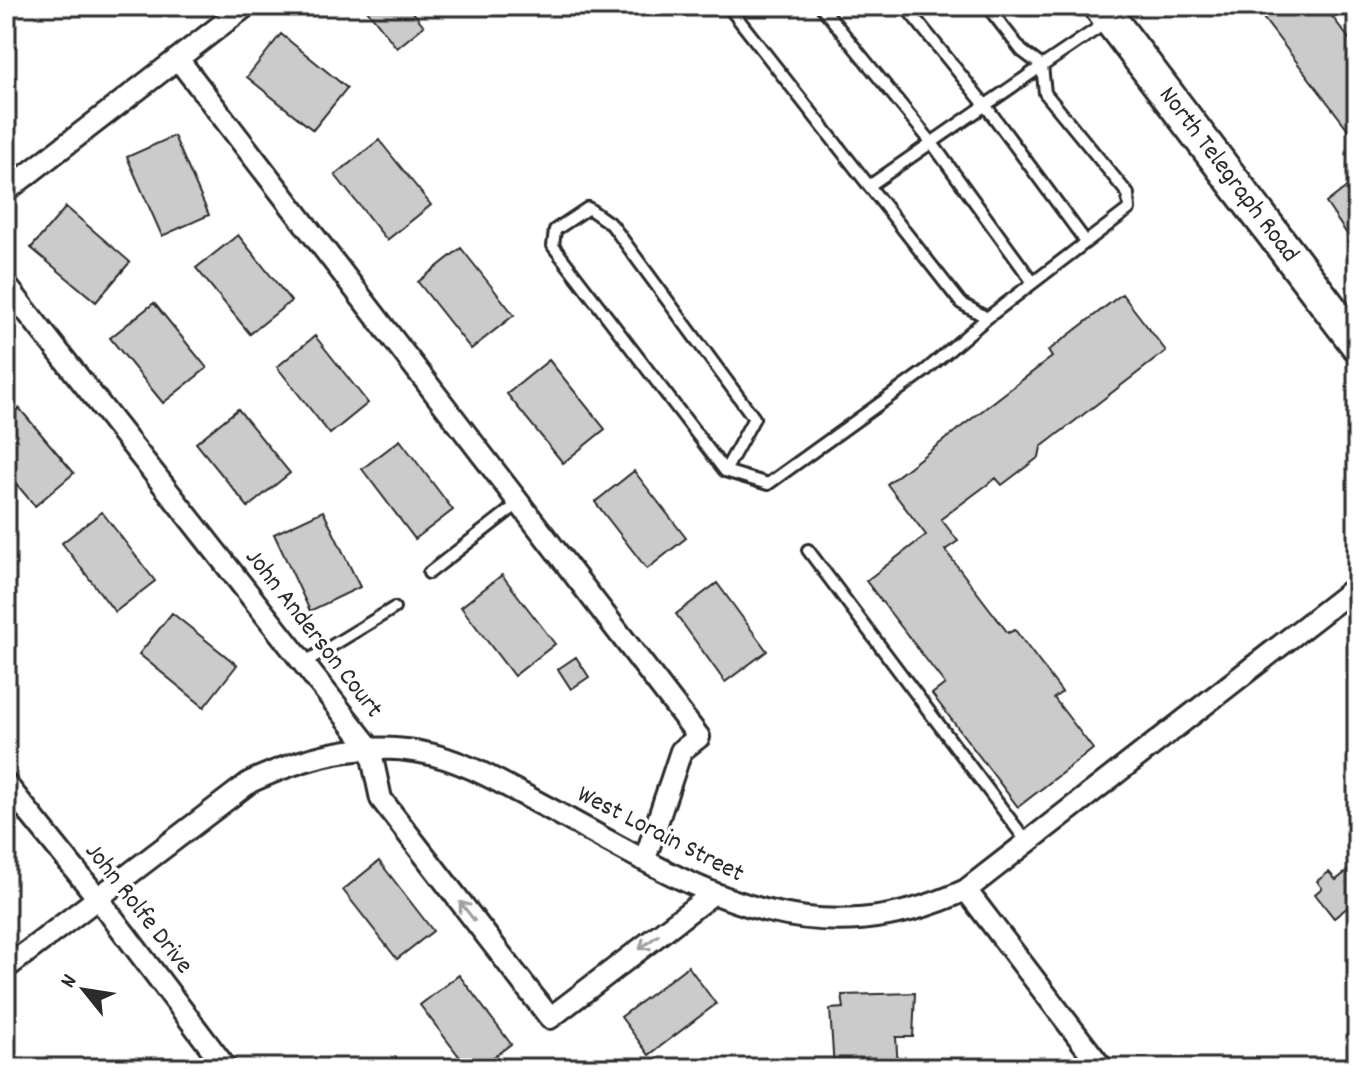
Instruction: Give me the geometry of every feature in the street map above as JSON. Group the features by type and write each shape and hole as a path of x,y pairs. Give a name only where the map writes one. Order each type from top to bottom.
{"main road":[{"name":"North Telegraph Road","path":"1105,13 1357,344"}],"street":[{"path":"6,191 246,6"},
{"path":"178,59 699,737 681,751 645,859"},
{"name":"John Anderson Court","path":"6,285 370,748 381,799 550,1018 711,895"},
{"name":"West Lorain Street","path":"6,968 250,782 290,764 334,752 370,748 422,752 457,764 711,895 757,911 829,920 902,913 966,890 1357,586"},
{"name":"John Rolfe Drive","path":"6,784 97,897 226,1068"},
{"path":"966,890 1102,1068"}],"lane":[{"path":"728,6 961,303 987,318"},
{"path":"821,6 932,143 1032,281"},
{"path":"905,6 985,105 1086,242"},
{"path":"725,471 754,418 612,225 588,208 555,230 553,246 725,471 768,484 925,371 1032,281 1129,209 1128,194 1045,93 1042,66 1022,51 987,6"},
{"path":"869,186 1042,66 1105,13"},
{"path":"429,573 519,503"},
{"path":"808,550 1027,842"},
{"path":"302,664 394,608"}],"building":[{"path":"364,6 408,6 424,26 397,48"},
{"path":"1254,6 1324,6 1357,49 1357,141"},
{"path":"281,34 347,88 313,130 247,77"},
{"path":"174,136 209,215 162,236 127,157"},
{"path":"379,140 431,205 387,240 335,175"},
{"path":"1357,179 1357,227 1347,234 1326,203"},
{"path":"66,207 130,262 96,302 31,248"},
{"path":"238,235 291,301 250,334 196,268"},
{"path":"461,248 514,315 471,349 418,282"},
{"path":"1122,294 1166,351 1041,447 1039,457 1002,485 996,478 941,519 958,541 945,550 1008,633 1015,630 1062,692 1054,698 1093,749 1018,807 932,694 945,684 866,581 926,535 887,484 1052,357 1048,351"},
{"path":"154,303 207,368 163,403 110,338"},
{"path":"315,336 368,403 330,434 277,367"},
{"path":"549,360 605,429 563,463 507,394"},
{"path":"19,408 74,473 35,506 6,472 6,419"},
{"path":"238,409 290,473 248,507 196,443"},
{"path":"400,440 453,510 415,539 362,469"},
{"path":"634,471 686,538 647,569 595,502"},
{"path":"323,511 360,587 310,611 274,534"},
{"path":"102,512 155,581 115,612 62,543"},
{"path":"502,575 555,644 514,676 461,607"},
{"path":"717,583 767,651 725,682 676,614"},
{"path":"172,613 237,665 204,707 139,654"},
{"path":"576,657 589,677 571,689 558,669"},
{"path":"379,861 433,931 397,959 343,890"},
{"path":"1357,863 1357,900 1334,918 1315,894 1322,888 1317,881 1329,872 1336,880"},
{"path":"688,966 716,1004 649,1055 621,1017"},
{"path":"459,975 511,1044 479,1068 468,1068 420,1005"},
{"path":"915,993 913,1037 896,1037 898,1068 834,1068 830,1009 844,1008 842,995"}]}
